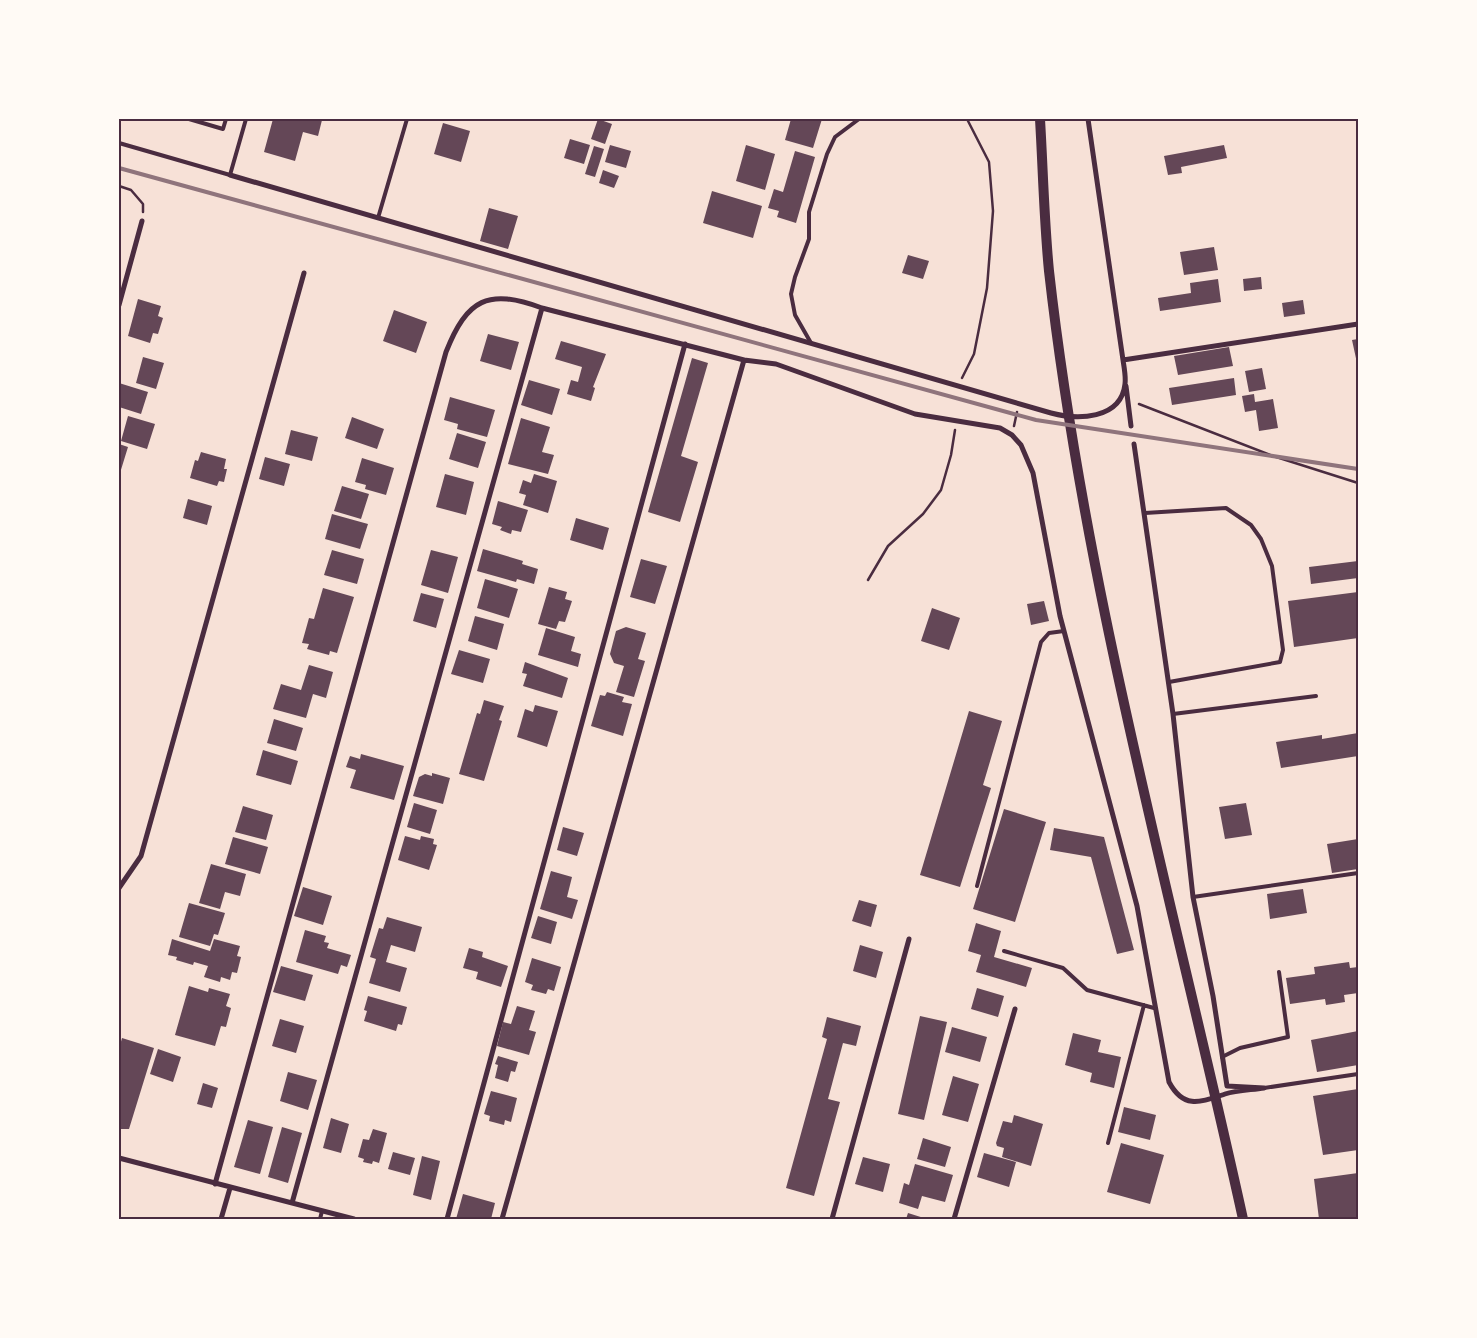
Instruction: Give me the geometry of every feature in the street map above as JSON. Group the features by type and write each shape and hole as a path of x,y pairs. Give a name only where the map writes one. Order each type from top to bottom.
{"main road":[{"path":"1040,119 1049,268 1062,373 1079,480 1138,768 1216,1098 1242,1219"}],"street":[{"path":"1088,119 1131,426"},
{"path":"230,175 1060,415 1076,417 1099,415 1116,403 1122,395 1125,380"},
{"path":"119,305 142,221"},
{"path":"119,888 141,856 304,274"},
{"path":"215,1184 446,352 455,330 473,306 482,302 507,299 744,360 776,364 915,414 990,425 1012,435 1025,451 1033,473 1064,631 1137,906 1148,957 1154,1008 1166,1075 1177,1094 1191,1102 1204,1102 1224,1094 1264,1088"},
{"path":"292,1203 542,308"},
{"path":"1123,360 1358,324"},
{"path":"447,1219 685,344"},
{"path":"502,1219 744,360"},
{"path":"1134,444 1169,682 1192,897 1213,996 1227,1086 1264,1088"},
{"path":"832,1219 909,939"},
{"path":"954,1219 1014,1009"},
{"path":"119,1158 354,1219"},
{"path":"221,1219 230,1188"}],"lane":[{"path":"189,119 223,129 226,119"},
{"path":"119,142 230,175 246,119"},
{"path":"378,218 406,119"},
{"path":"811,343 795,315 791,294 794,277 809,239 809,212 827,154 835,137 859,119"},
{"path":"1145,513 1226,508 1251,525 1261,539 1272,566 1283,650 1280,662 1169,682"},
{"path":"977,886 1041,642 1049,633 1064,631"},
{"path":"1173,714 1316,696"},
{"path":"1192,897 1358,873"},
{"path":"1004,951 1063,968 1087,990 1154,1008"},
{"path":"1222,1057 1240,1048 1288,1037 1279,972"},
{"path":"1108,1143 1144,1005"},
{"path":"1264,1088 1358,1074"},
{"path":"320,1219 322,1211"}],"path":[{"path":"958,386 974,354 987,288 992,211 989,162 967,119"},
{"path":"119,186 131,190 144,204 142,221"},
{"path":"1128,400 1274,456 1358,483"},
{"path":"1012,435 1019,403"},
{"path":"868,580 888,546 923,514 941,490 951,455 956,421"}],"building":[{"path":"273,119 322,120 318,136 303,132 295,161 264,152"},
{"path":"598,119 612,124 605,144 591,139"},
{"path":"791,119 822,119 813,148 785,140"},
{"path":"443,123 470,131 461,162 434,154"},
{"path":"570,139 590,145 584,164 564,158"},
{"path":"610,145 631,151 626,168 605,162"},
{"path":"746,145 775,154 765,190 736,181"},
{"path":"1224,145 1227,158 1181,167 1182,173 1168,175 1164,156"},
{"path":"594,146 604,149 595,177 585,174"},
{"path":"795,151 815,157 796,223 777,217 779,211 768,208 774,189 783,192"},
{"path":"603,170 619,176 614,188 599,183"},
{"path":"712,191 762,206 753,238 703,223"},
{"path":"489,208 518,216 508,249 480,241"},
{"path":"1214,247 1218,270 1184,275 1180,252"},
{"path":"908,255 929,261 923,279 902,273"},
{"path":"1261,277 1262,289 1244,291 1243,279"},
{"path":"1218,279 1221,302 1160,311 1158,298 1191,293 1190,283"},
{"path":"138,299 161,306 158,316 163,318 158,334 153,333 150,343 128,336"},
{"path":"1303,300 1305,314 1284,317 1282,303"},
{"path":"394,310 427,322 416,353 383,341"},
{"path":"488,334 519,342 511,370 480,361"},
{"path":"1358,339 1358,362 1357,363 1352,340"},
{"path":"561,341 606,354 593,387 595,388 591,401 567,394 571,380 578,382 582,367 555,359"},
{"path":"1229,347 1233,366 1178,375 1174,356"},
{"path":"143,357 164,363 156,389 136,383"},
{"path":"692,358 708,363 681,456 698,462 680,522 648,512"},
{"path":"1262,368 1266,389 1249,392 1245,371"},
{"path":"1234,378 1236,395 1172,405 1169,388"},
{"path":"529,380 560,389 552,415 521,405"},
{"path":"119,383 148,392 141,414 119,407"},
{"path":"1254,394 1255,402 1273,399 1278,428 1259,431 1256,410 1245,412 1242,396"},
{"path":"450,397 495,410 487,437 457,429 458,424 444,420"},
{"path":"128,416 155,424 147,449 121,441"},
{"path":"352,417 384,429 377,449 345,438"},
{"path":"521,418 550,427 542,452 554,455 548,474 508,464"},
{"path":"291,430 318,437 312,461 285,454"},
{"path":"457,433 486,442 478,468 449,459"},
{"path":"119,444 128,447 120,473 119,473"},
{"path":"201,452 226,459 224,469 227,469 224,482 219,481 217,486 190,478 195,460 198,461"},
{"path":"265,457 290,464 284,486 259,479"},
{"path":"362,458 394,468 386,495 365,489 366,485 355,482"},
{"path":"445,474 474,482 466,515 436,507"},
{"path":"534,474 557,481 548,513 523,505 526,495 519,493 523,480 531,483"},
{"path":"342,486 369,494 361,519 334,511"},
{"path":"188,499 212,506 207,525 183,518"},
{"path":"498,501 528,510 521,532 512,530 511,534 500,530 502,527 492,524"},
{"path":"332,514 368,524 360,549 325,539"},
{"path":"576,518 609,528 603,550 570,540"},
{"path":"483,549 523,561 522,564 538,569 534,584 517,579 516,582 477,571"},
{"path":"332,550 364,559 357,584 324,575"},
{"path":"431,550 458,557 448,593 421,585"},
{"path":"641,559 667,566 655,604 630,597"},
{"path":"1358,561 1358,578 1311,584 1309,567"},
{"path":"485,579 518,589 509,618 477,608"},
{"path":"549,587 567,592 565,599 572,601 565,622 559,621 556,629 538,624"},
{"path":"323,588 354,597 337,653 330,651 329,655 307,649 309,644 302,643 309,618 314,619"},
{"path":"1358,592 1358,638 1294,647 1288,601"},
{"path":"421,593 444,599 436,628 413,621"},
{"path":"1044,601 1049,621 1031,625 1027,604"},
{"path":"932,608 960,618 949,650 921,641"},
{"path":"475,616 504,624 497,650 468,641"},
{"path":"626,627 646,633 638,659 645,661 634,697 616,692 624,666 614,663 610,654 616,631"},
{"path":"546,628 575,637 571,651 581,654 578,667 538,655"},
{"path":"459,650 490,659 483,683 451,674"},
{"path":"525,662 568,678 562,698 523,686 527,674 522,673"},
{"path":"309,665 333,672 326,698 313,694 306,718 273,709 281,684 301,690"},
{"path":"607,692 624,697 622,702 632,704 623,736 591,726 600,695 605,696"},
{"path":"484,700 504,706 499,720 502,721 484,781 459,774 477,713 480,714"},
{"path":"535,705 558,711 547,747 517,737 525,709 533,712"},
{"path":"969,711 1002,721 983,785 991,788 960,887 920,875"},
{"path":"274,719 303,728 296,751 267,743"},
{"path":"1358,733 1358,756 1281,768 1276,742 1322,735 1322,739"},
{"path":"263,750 298,761 291,785 256,775"},
{"path":"361,754 404,766 394,800 350,788 356,770 346,767 350,756 360,759"},
{"path":"432,773 450,778 443,804 413,796 419,777 425,774 432,776"},
{"path":"414,803 437,810 430,834 407,827"},
{"path":"1246,803 1252,835 1225,839 1219,807"},
{"path":"243,806 273,815 266,840 235,832"},
{"path":"1004,809 1046,822 1015,922 973,909"},
{"path":"563,827 584,833 577,856 557,850"},
{"path":"1054,828 1104,837 1134,950 1117,954 1091,857 1050,850"},
{"path":"405,836 420,840 421,836 434,839 433,844 437,845 429,870 398,860"},
{"path":"233,837 268,847 260,874 225,864"},
{"path":"1358,839 1358,869 1332,873 1327,844"},
{"path":"211,864 246,874 240,896 225,892 220,909 199,903"},
{"path":"551,871 572,877 567,897 578,900 572,919 540,909"},
{"path":"303,887 332,896 323,925 294,916"},
{"path":"1303,889 1307,913 1270,919 1267,894"},
{"path":"859,900 877,905 871,927 852,921"},
{"path":"189,903 225,913 218,935 214,934 210,946 179,937"},
{"path":"538,916 557,922 551,944 531,938"},
{"path":"387,917 422,927 415,952 391,945 386,962 407,968 400,992 369,983 376,959 370,957 379,928 383,929"},
{"path":"976,923 1001,931 994,957 1032,968 1026,987 976,972 981,955 968,951"},
{"path":"305,930 326,936 324,942 329,943 327,948 351,955 347,967 341,965 338,974 296,962"},
{"path":"172,939 210,951 214,939 240,946 237,956 241,957 237,973 232,972 230,980 221,977 220,982 204,977 208,966 194,962 193,965 176,960 177,957 168,955"},
{"path":"860,945 883,952 876,978 853,971"},
{"path":"469,948 483,952 482,957 508,966 501,987 476,979 478,972 463,968"},
{"path":"532,958 561,967 554,991 548,989 546,994 531,990 533,985 525,982"},
{"path":"1349,962 1350,968 1358,967 1358,993 1344,995 1345,1002 1326,1005 1325,999 1290,1004 1286,978 1315,974 1314,967"},
{"path":"281,966 313,975 305,1001 273,992"},
{"path":"189,986 208,992 209,988 230,994 226,1006 231,1008 226,1027 221,1026 215,1046 175,1035"},
{"path":"977,988 1004,996 998,1017 971,1009"},
{"path":"368,996 407,1007 402,1025 398,1024 396,1031 364,1021 367,1011 364,1010"},
{"path":"517,1006 535,1011 529,1030 536,1032 529,1055 497,1046 503,1022 511,1024"},
{"path":"920,1016 947,1022 924,1120 898,1114"},
{"path":"827,1017 861,1026 856,1046 843,1043 828,1099 840,1102 814,1196 786,1188 827,1039 822,1037"},
{"path":"280,1019 304,1026 296,1053 272,1046"},
{"path":"952,1027 987,1037 980,1062 945,1052"},
{"path":"1358,1031 1358,1065 1317,1072 1311,1040"},
{"path":"1073,1033 1101,1040 1098,1052 1121,1057 1114,1088 1090,1082 1092,1073 1065,1065"},
{"path":"122,1038 154,1048 129,1129 119,1129 119,1049"},
{"path":"158,1049 181,1057 173,1082 150,1074"},
{"path":"498,1056 518,1062 515,1072 511,1071 508,1082 495,1078 498,1065 495,1064"},
{"path":"288,1072 317,1080 308,1110 280,1101"},
{"path":"953,1076 979,1084 968,1122 942,1115"},
{"path":"203,1083 218,1088 212,1108 197,1104"},
{"path":"1358,1089 1358,1150 1323,1155 1313,1096"},
{"path":"491,1091 517,1098 511,1122 505,1120 504,1125 489,1121 490,1116 484,1114"},
{"path":"1124,1107 1156,1115 1150,1140 1118,1132"},
{"path":"1014,1115 1043,1124 1031,1166 1002,1157 1004,1148 997,1146 996,1143 1003,1121 1012,1123"},
{"path":"331,1118 349,1124 341,1153 323,1148"},
{"path":"248,1120 273,1127 260,1174 234,1167"},
{"path":"282,1127 302,1133 288,1183 268,1177"},
{"path":"373,1129 387,1133 379,1163 373,1161 372,1164 363,1162 364,1159 358,1157 363,1139 369,1140"},
{"path":"923,1138 951,1147 945,1167 917,1159"},
{"path":"1121,1143 1164,1155 1150,1204 1107,1192"},
{"path":"393,1152 415,1158 410,1175 388,1169"},
{"path":"984,1153 1016,1162 1009,1187 977,1177"},
{"path":"422,1156 440,1161 431,1200 413,1195"},
{"path":"863,1157 890,1164 883,1192 855,1184"},
{"path":"915,1164 953,1175 945,1202 922,1196 918,1209 899,1203 904,1183 909,1185"},
{"path":"1358,1173 1358,1219 1319,1219 1314,1179"},
{"path":"463,1194 495,1203 491,1219 456,1219"},
{"path":"908,1213 927,1219 906,1219"}],"railway":[{"path":"119,168 1036,420 1358,469"}]}
